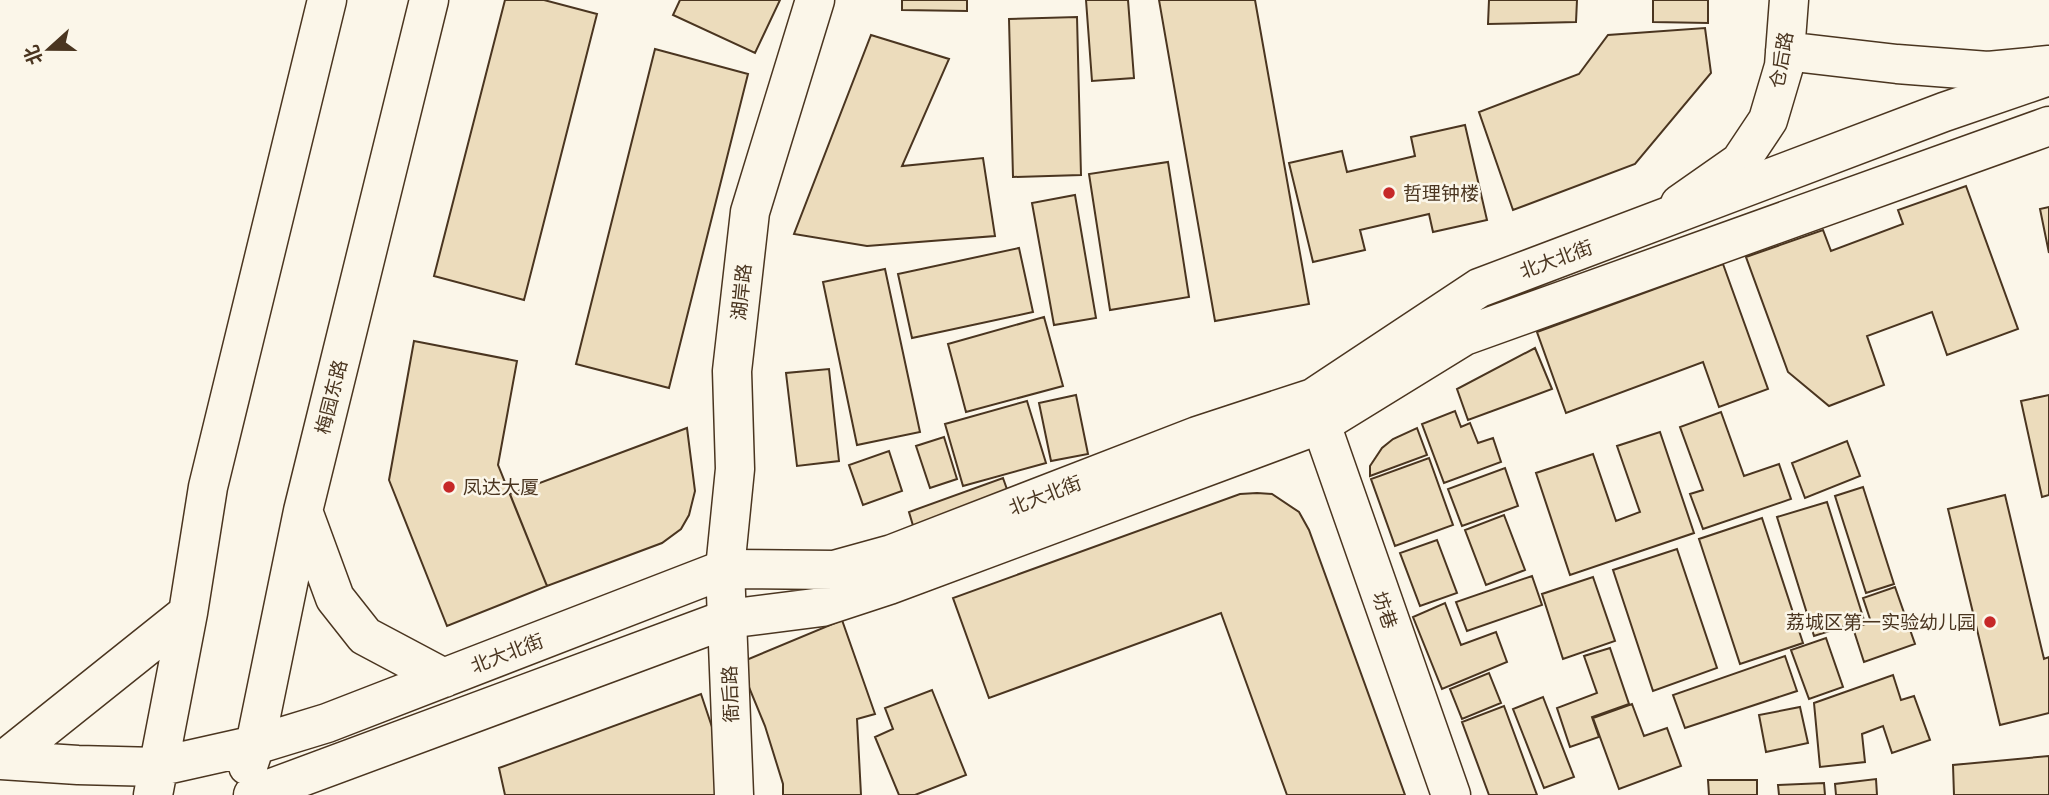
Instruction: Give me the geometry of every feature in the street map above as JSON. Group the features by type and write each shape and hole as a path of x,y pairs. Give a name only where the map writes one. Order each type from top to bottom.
{"main road":[{"path":"155,781 188,613 208,487 327,0"},
{"name":"梅园东路","path":"239,795 255,745 303,511 429,0"},
{"name":"湖岸路","path":"726,594 735,468 732,371 750,212 815,0"},
{"name":"仓后路","path":"1640,228 1702,190 1740,162 1768,120 1784,66 1789,0"},
{"path":"1785,51 1988,71 2049,65"},
{"name":"北大北街","path":"2,760 78,765 155,781 255,745 327,723 444,678 726,594 892,554 1197,436 1313,398 1479,288 1944,112 2049,76"},
{"name":"北大北街","path":"253,795 358,756 726,594 822,607 889,586 1321,424 1464,336 2049,126"},
{"name":"坊巷","path":"1321,424 1451,795"},
{"path":"303,511 335,598 365,636 444,678"},
{"name":"衙后路","path":"726,594 734,795"},
{"path":"2,760 188,613"},
{"path":"331,795 358,756"}],"building":[{"path":"505,0 544,0 597,14 524,300 434,276"},
{"path":"680,0 780,0 755,53 673,15"},
{"path":"902,0 967,0 967,11 902,10"},
{"path":"1086,0 1128,0 1134,78 1092,81"},
{"path":"1159,0 1255,0 1309,304 1215,321"},
{"path":"1489,0 1577,0 1576,22 1488,24"},
{"path":"1653,0 1708,0 1708,23 1653,22"},
{"path":"1077,17 1081,175 1013,177 1009,19"},
{"path":"1705,28 1711,73 1635,164 1513,210 1479,112 1579,74 1608,35"},
{"path":"871,35 949,59 902,166 983,158 995,236 867,246 794,234"},
{"path":"655,49 748,74 669,388 576,364"},
{"name":"哲理钟楼","path":"1465,125 1487,220 1433,232 1429,214 1360,230 1365,250 1313,262 1289,163 1342,151 1347,172 1415,156 1411,137"},
{"path":"1168,162 1189,297 1110,310 1089,174"},
{"path":"1966,186 2018,329 1947,355 1932,312 1867,336 1884,385 1829,406 1788,372 1746,257 1823,230 1831,251 1903,224 1898,210"},
{"path":"1075,195 1096,318 1054,325 1032,203"},
{"path":"2049,207 2049,253 2040,209"},
{"path":"1019,248 1033,312 912,338 898,274"},
{"path":"1723,264 1768,389 1719,407 1703,362 1566,413 1537,332"},
{"path":"885,269 920,432 857,445 823,282"},
{"path":"1044,317 1063,386 966,412 948,344"},
{"name":"凤达大厦","path":"414,341 517,361 498,465 547,586 447,626 389,480"},
{"path":"1535,348 1552,389 1468,420 1457,389"},
{"path":"829,369 839,461 797,466 786,373"},
{"path":"1076,395 1088,454 1051,461 1039,403"},
{"path":"2049,395 2049,495 2042,497 2021,401"},
{"path":"1027,401 1046,463 963,486 945,424"},
{"path":"1455,411 1461,427 1470,423 1478,443 1493,438 1501,462 1444,483 1422,424"},
{"path":"1721,412 1744,476 1779,464 1791,499 1703,529 1690,494 1703,490 1680,427"},
{"path":"687,428 695,491 689,515 681,529 662,543 547,586 510,494"},
{"path":"1417,428 1427,455 1370,476 1370,466 1382,448 1393,439"},
{"path":"1660,432 1694,533 1570,575 1536,473 1593,454 1616,521 1640,512 1617,446"},
{"path":"944,437 957,479 930,488 916,446"},
{"path":"1847,441 1860,476 1805,498 1792,463"},
{"path":"889,451 902,491 863,505 849,465"},
{"path":"1429,458 1453,525 1395,546 1371,479"},
{"path":"1505,468 1518,506 1462,526 1448,489"},
{"path":"1003,478 1009,495 914,529 909,512"},
{"path":"1863,487 1894,584 1866,593 1835,496"},
{"path":"1240,494 1272,494 1299,512 1309,530 1405,795 1287,795 1221,613 989,698 953,598"},
{"path":"2005,495 2044,659 2049,657 2049,713 2000,725 1948,509"},
{"path":"1827,502 1864,620 1814,636 1777,517"},
{"path":"1504,515 1525,570 1486,585 1465,530"},
{"path":"1762,518 1803,643 1740,664 1699,539"},
{"path":"1437,540 1457,593 1420,606 1400,553"},
{"path":"1677,549 1717,668 1653,691 1613,570"},
{"path":"1532,576 1542,605 1467,631 1456,602"},
{"path":"1593,577 1615,641 1563,659 1542,594"},
{"path":"1895,587 1915,644 1864,662 1853,628 1871,622 1863,598"},
{"path":"1445,603 1461,645 1496,632 1507,662 1442,689 1413,617"},
{"path":"842,620 875,714 857,719 861,795 783,795 783,784 765,726 739,663"},
{"path":"1826,638 1843,687 1809,699 1791,650"},
{"path":"1610,648 1629,704 1592,717 1599,737 1570,747 1557,708 1597,693 1584,656"},
{"path":"1785,656 1797,691 1685,728 1673,695"},
{"path":"1489,673 1501,703 1462,719 1450,689"},
{"path":"1893,675 1901,700 1914,696 1930,740 1892,753 1883,726 1862,734 1865,762 1820,767 1814,703"},
{"path":"932,690 966,775 915,795 899,795 875,737 893,729 885,708"},
{"path":"701,694 715,736 723,795 505,795 499,768"},
{"path":"1543,697 1574,777 1544,788 1513,709"},
{"path":"1632,704 1644,736 1667,728 1681,766 1619,789 1593,718"},
{"path":"1504,706 1537,795 1489,795 1462,722"},
{"path":"1800,707 1808,743 1766,752 1759,715"},
{"path":"2049,756 2049,795 1954,795 1953,765"},
{"path":"1876,779 1877,795 1836,795 1835,784"},
{"path":"1708,780 1757,780 1757,795 1709,795"},
{"path":"1824,783 1825,795 1779,795 1778,785"}],"place":[{"name":"哲理钟楼","path":"1389,193"},
{"name":"凤达大厦","path":"449,487"},
{"name":"荔城区第一实验幼儿园","path":"1990,622"}]}
